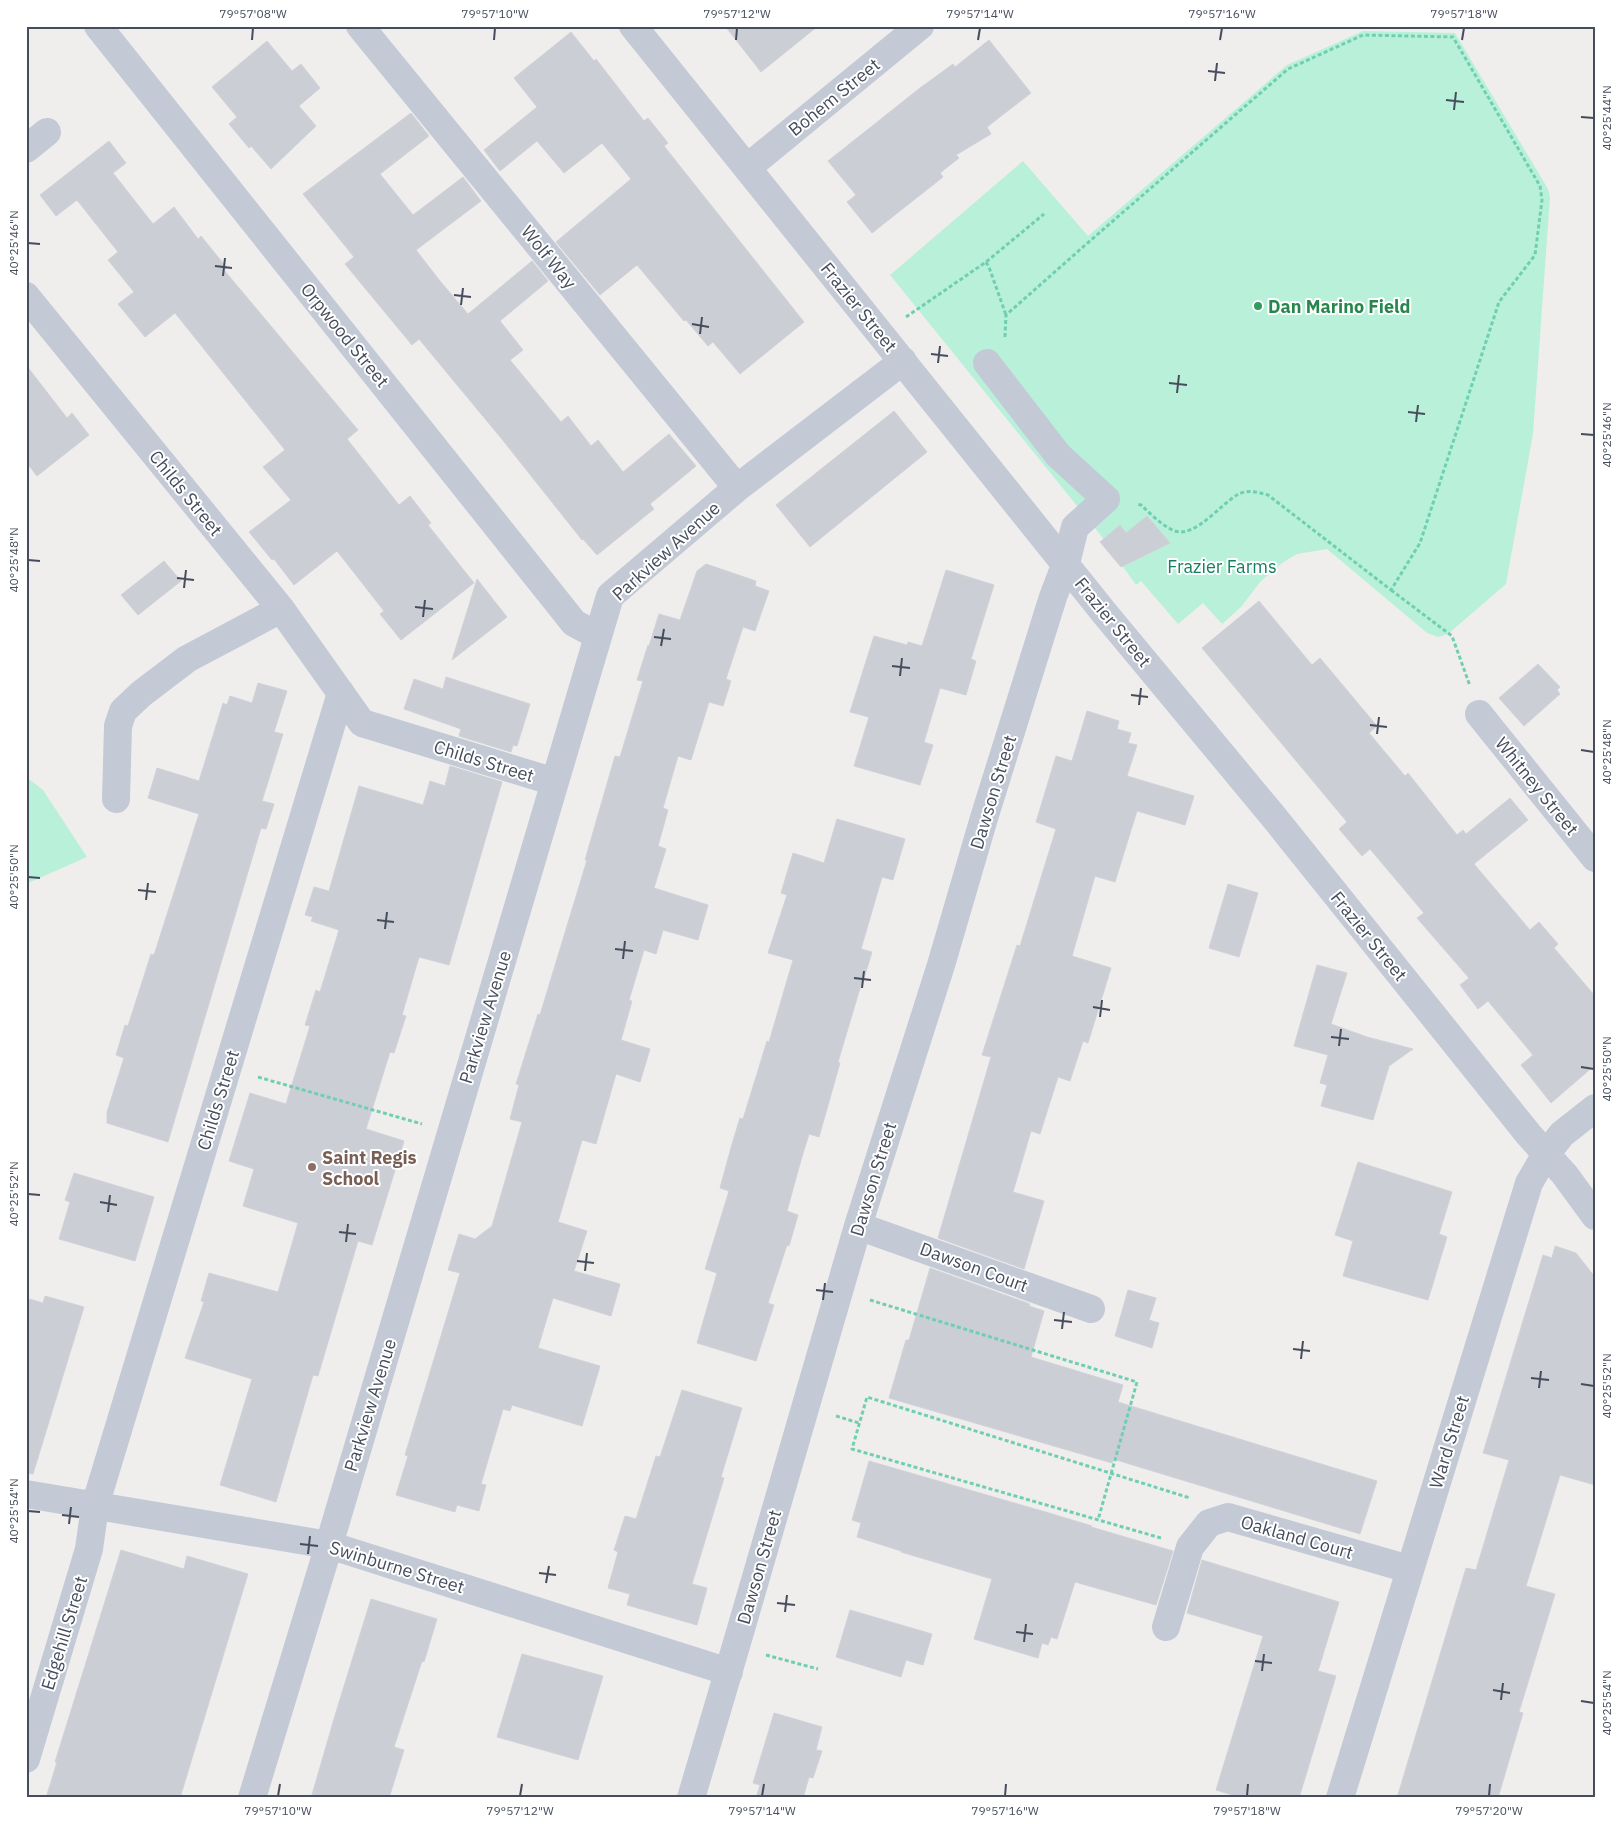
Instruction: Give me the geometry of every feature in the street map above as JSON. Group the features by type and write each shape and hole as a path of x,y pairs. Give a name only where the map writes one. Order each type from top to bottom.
{"street":[{"name":"Orpwood Street","path":"98,26 574,623 598,636"},
{"name":"Wolf Way","path":"360,26 737,488"},
{"name":"Frazier Street","path":"633,26 1529,1135 1565,1175 1595,1216"},
{"name":"Bohem Street","path":"748,167 920,26"},
{"path":"26,150 47,132"},
{"name":"Childs Street","path":"26,296 281,609 362,723 555,782"},
{"name":"Parkview Avenue","path":"252,1798 329,1545 610,596 737,488 902,361"},
{"path":"987,363 1058,455 1106,499"},
{"name":"Dawson Street","path":"691,1798 858,1226 941,964 1053,597 1066,563 1075,527 1106,499"},
{"path":"116,799 118,726 123,711 141,694 187,659 281,609"},
{"name":"Childs Street","path":"95,1506 341,693"},
{"name":"Whitney Street","path":"1480,714 1595,858"},
{"name":"Ward Street","path":"1340,1798 1529,1183 1546,1154 1562,1134 1595,1108"},
{"name":"Dawson Court","path":"858,1226 1091,1309"},
{"name":"Swinburne Street","path":"26,1494 329,1545 729,1672"},
{"name":"Edgehill Street","path":"26,1759 89,1548 95,1506"},
{"name":"Oakland Court","path":"1166,1627 1190,1547 1209,1523 1228,1517 1409,1569"}],"path":[{"path":"1006,315 1288,69 1363,35 1453,36 1540,186 1542,200 1535,255 1499,302 1420,543 1391,590"},
{"path":"908,315 986,262 1044,214"},
{"path":"986,262 990,267 1006,315 1004,342 997,355 987,363"},
{"path":"1106,499 1141,505 1166,526 1177,532 1193,530 1238,494 1252,491 1268,495 1452,636 1480,714"},
{"path":"250,1075 423,1125"},
{"path":"870,1300 1137,1382 1098,1520"},
{"path":"1190,1547 852,1449 867,1397 1225,1509 1228,1517"},
{"path":"836,1415 859,1423"},
{"path":"763,1654 818,1669"}],"green space":[{"name":"Dan Marino Field","path":"1363,31 1455,33 1548,189 1550,197 1533,434 1506,584 1448,634 1438,637 1427,633 1327,549 1297,554 1282,563 1261,581 1241,607 1222,624 1203,603 1178,624 1141,581 1136,585 1099,533 890,275 1023,161 1088,236 1287,65"},
{"path":"26,777 43,790 87,857 26,884"}],"building":[{"path":"725,26 818,26 761,72"},
{"path":"571,32 594,61 596,59 644,121 648,118 668,143 664,146 804,322 740,374 713,342 708,346 686,320 684,321 637,265 600,295 556,242 631,179 602,143 564,173 537,141 500,171 484,150 537,107 514,78"},
{"path":"989,40 1031,93 987,127 991,134 956,155 959,158 940,173 943,177 872,233 847,202 856,195 828,161 920,88 953,64 955,67"},
{"path":"267,41 292,71 301,64 320,88 299,106 316,126 271,169 251,146 249,148 229,124 237,117 212,87"},
{"path":"411,113 429,136 380,174 413,215 463,177 481,201 416,250 440,281 468,314 532,261 548,281 500,321 523,350 510,360 561,422 568,416 591,446 598,440 623,472 669,434 696,466 650,504 654,509 597,555 582,540 419,339 412,345 345,264 354,257 303,194"},
{"path":"109,141 126,163 113,173 153,224 174,207 198,239 201,236 227,268 224,270 358,430 347,439 399,505 410,496 431,523 428,525 474,583 401,640 380,614 384,611 337,551 294,585 274,559 272,560 249,532 291,500 263,467 285,450 175,313 145,337 118,304 134,292 108,260 118,252 77,200 56,216 40,195"},
{"path":"26,365 67,418 72,413 89,435 37,476 26,462"},
{"path":"894,411 927,452 810,547 776,505"},
{"path":"1147,516 1170,543 1121,567 1100,542 1120,525 1126,533"},
{"path":"164,561 181,581 138,615 121,595"},
{"path":"706,564 756,581 755,586 769,591 755,631 743,627 726,679 731,681 723,706 709,702 691,760 678,756 663,808 668,810 658,846 666,849 654,888 708,905 698,940 663,930 656,954 644,950 629,1000 632,1001 621,1040 650,1049 640,1082 616,1074 596,1144 582,1140 558,1222 587,1231 574,1271 620,1284 611,1316 553,1298 538,1348 600,1366 582,1426 512,1405 510,1411 503,1409 481,1484 486,1485 479,1511 457,1505 455,1512 396,1495 408,1456 405,1455 460,1273 448,1270 459,1234 475,1239 492,1226 522,1122 510,1119 519,1085 516,1084 538,1014 540,1015 587,860 585,860 615,756 620,757 643,681 637,680 648,645 659,614 680,620 697,571"},
{"path":"946,570 994,585 971,659 976,661 966,695 940,688 924,742 933,745 920,785 854,766 869,717 850,712 874,636 907,645 908,642 922,646"},
{"path":"477,579 507,617 452,660"},
{"path":"1259,601 1312,665 1320,658 1377,726 1369,733 1405,776 1408,773 1457,835 1463,830 1466,834 1510,798 1528,820 1474,864 1530,930 1539,922 1558,944 1554,948 1595,996 1595,1065 1551,1103 1521,1065 1533,1055 1488,1001 1478,1009 1460,985 1469,978 1417,918 1424,913 1370,849 1362,856 1339,829 1347,822 1202,648"},
{"path":"1538,664 1560,687 1557,690 1560,694 1524,726 1499,698"},
{"path":"446,677 530,704 517,746 513,745 511,752 459,736 461,729 404,709 414,679 443,689"},
{"path":"258,683 287,691 274,732 283,734 262,801 274,804 266,829 261,828 168,1142 107,1123 107,1112 124,1058 116,1055 125,1025 128,1026 151,954 154,955 199,814 148,798 157,768 199,781 223,703 227,705 230,696 252,703"},
{"path":"1087,711 1119,721 1117,729 1131,733 1128,743 1137,745 1127,776 1194,796 1185,825 1137,811 1115,882 1095,876 1072,956 1111,968 1088,1043 1083,1041 1070,1081 1058,1077 1040,1134 1031,1131 1013,1192 1044,1201 1024,1269 938,1238 991,1057 982,1055 1017,945 1020,946 1056,829 1036,822 1056,756 1072,761"},
{"path":"450,766 502,782 449,965 419,957 402,1015 406,1016 394,1053 390,1052 366,1129 404,1141 372,1245 358,1241 318,1376 313,1375 276,1502 220,1485 252,1379 185,1358 204,1302 201,1301 209,1273 278,1292 298,1223 243,1206 254,1169 229,1161 250,1093 286,1104 310,1026 305,1025 316,990 320,992 339,930 311,921 313,917 305,915 314,887 329,891 359,786 423,805 430,781 445,786"},
{"path":"837,819 905,839 893,880 882,877 861,949 872,952 838,1062 840,1063 819,1137 809,1134 801,1160 787,1211 798,1215 768,1303 774,1305 756,1361 697,1343 717,1273 705,1269 729,1191 720,1188 732,1144 740,1118 743,1119 767,1041 769,1042 793,960 768,953 787,895 781,893 793,853 824,863"},
{"path":"1228,884 1258,893 1239,957 1209,948"},
{"path":"1317,965 1347,973 1331,1024 1367,1037 1413,1049 1389,1066 1373,1120 1321,1106 1327,1085 1320,1083 1328,1055 1294,1046"},
{"path":"1358,1162 1452,1192 1439,1234 1447,1237 1428,1300 1343,1276 1353,1241 1335,1235"},
{"path":"74,1173 154,1197 135,1261 59,1239 70,1202 65,1200"},
{"path":"1555,1246 1576,1253 1595,1277 1595,1485 1560,1475 1526,1586 1555,1594 1519,1712 1523,1713 1498,1798 1397,1798 1466,1568 1476,1570 1509,1460 1483,1453 1543,1255 1552,1258"},
{"path":"930,1268 1030,1304 1029,1306 1044,1311 1031,1357 1123,1385 1118,1402 1377,1481 1360,1534 1113,1459 1112,1463 889,1398 906,1340 909,1340"},
{"path":"1128,1290 1156,1298 1149,1320 1159,1323 1152,1348 1115,1336"},
{"path":"45,1296 84,1307 33,1474 26,1473 26,1298 43,1303"},
{"path":"682,1390 742,1408 721,1477 724,1478 692,1584 707,1588 697,1625 627,1605 630,1594 608,1588 618,1552 614,1550 625,1516 636,1519 656,1456 660,1457"},
{"path":"869,1461 1173,1551 1156,1605 1075,1582 1057,1639 1051,1637 1048,1645 1042,1643 1038,1658 974,1639 992,1579 857,1537 861,1523 852,1520"},
{"path":"121,1550 184,1569 187,1556 248,1574 180,1798 46,1798 57,1762 55,1762"},
{"path":"1202,1560 1339,1602 1318,1671 1336,1676 1299,1798 1242,1798 1216,1790 1263,1636 1187,1613"},
{"path":"371,1599 437,1619 394,1747 404,1750 389,1798 311,1798 336,1712"},
{"path":"850,1610 932,1634 923,1665 906,1660 901,1677 836,1657"},
{"path":"522,1654 603,1676 578,1760 497,1737"},
{"path":"774,1713 822,1727 816,1750 822,1751 813,1778 809,1777 803,1798 756,1798 760,1785 753,1783"}],"place":[{"name":"Dan Marino Field","path":"1258,306"},
{"name":"Saint Regis School","path":"312,1167"}],"park label":[{"name":"Frazier Farms","path":"1222,566"}]}
